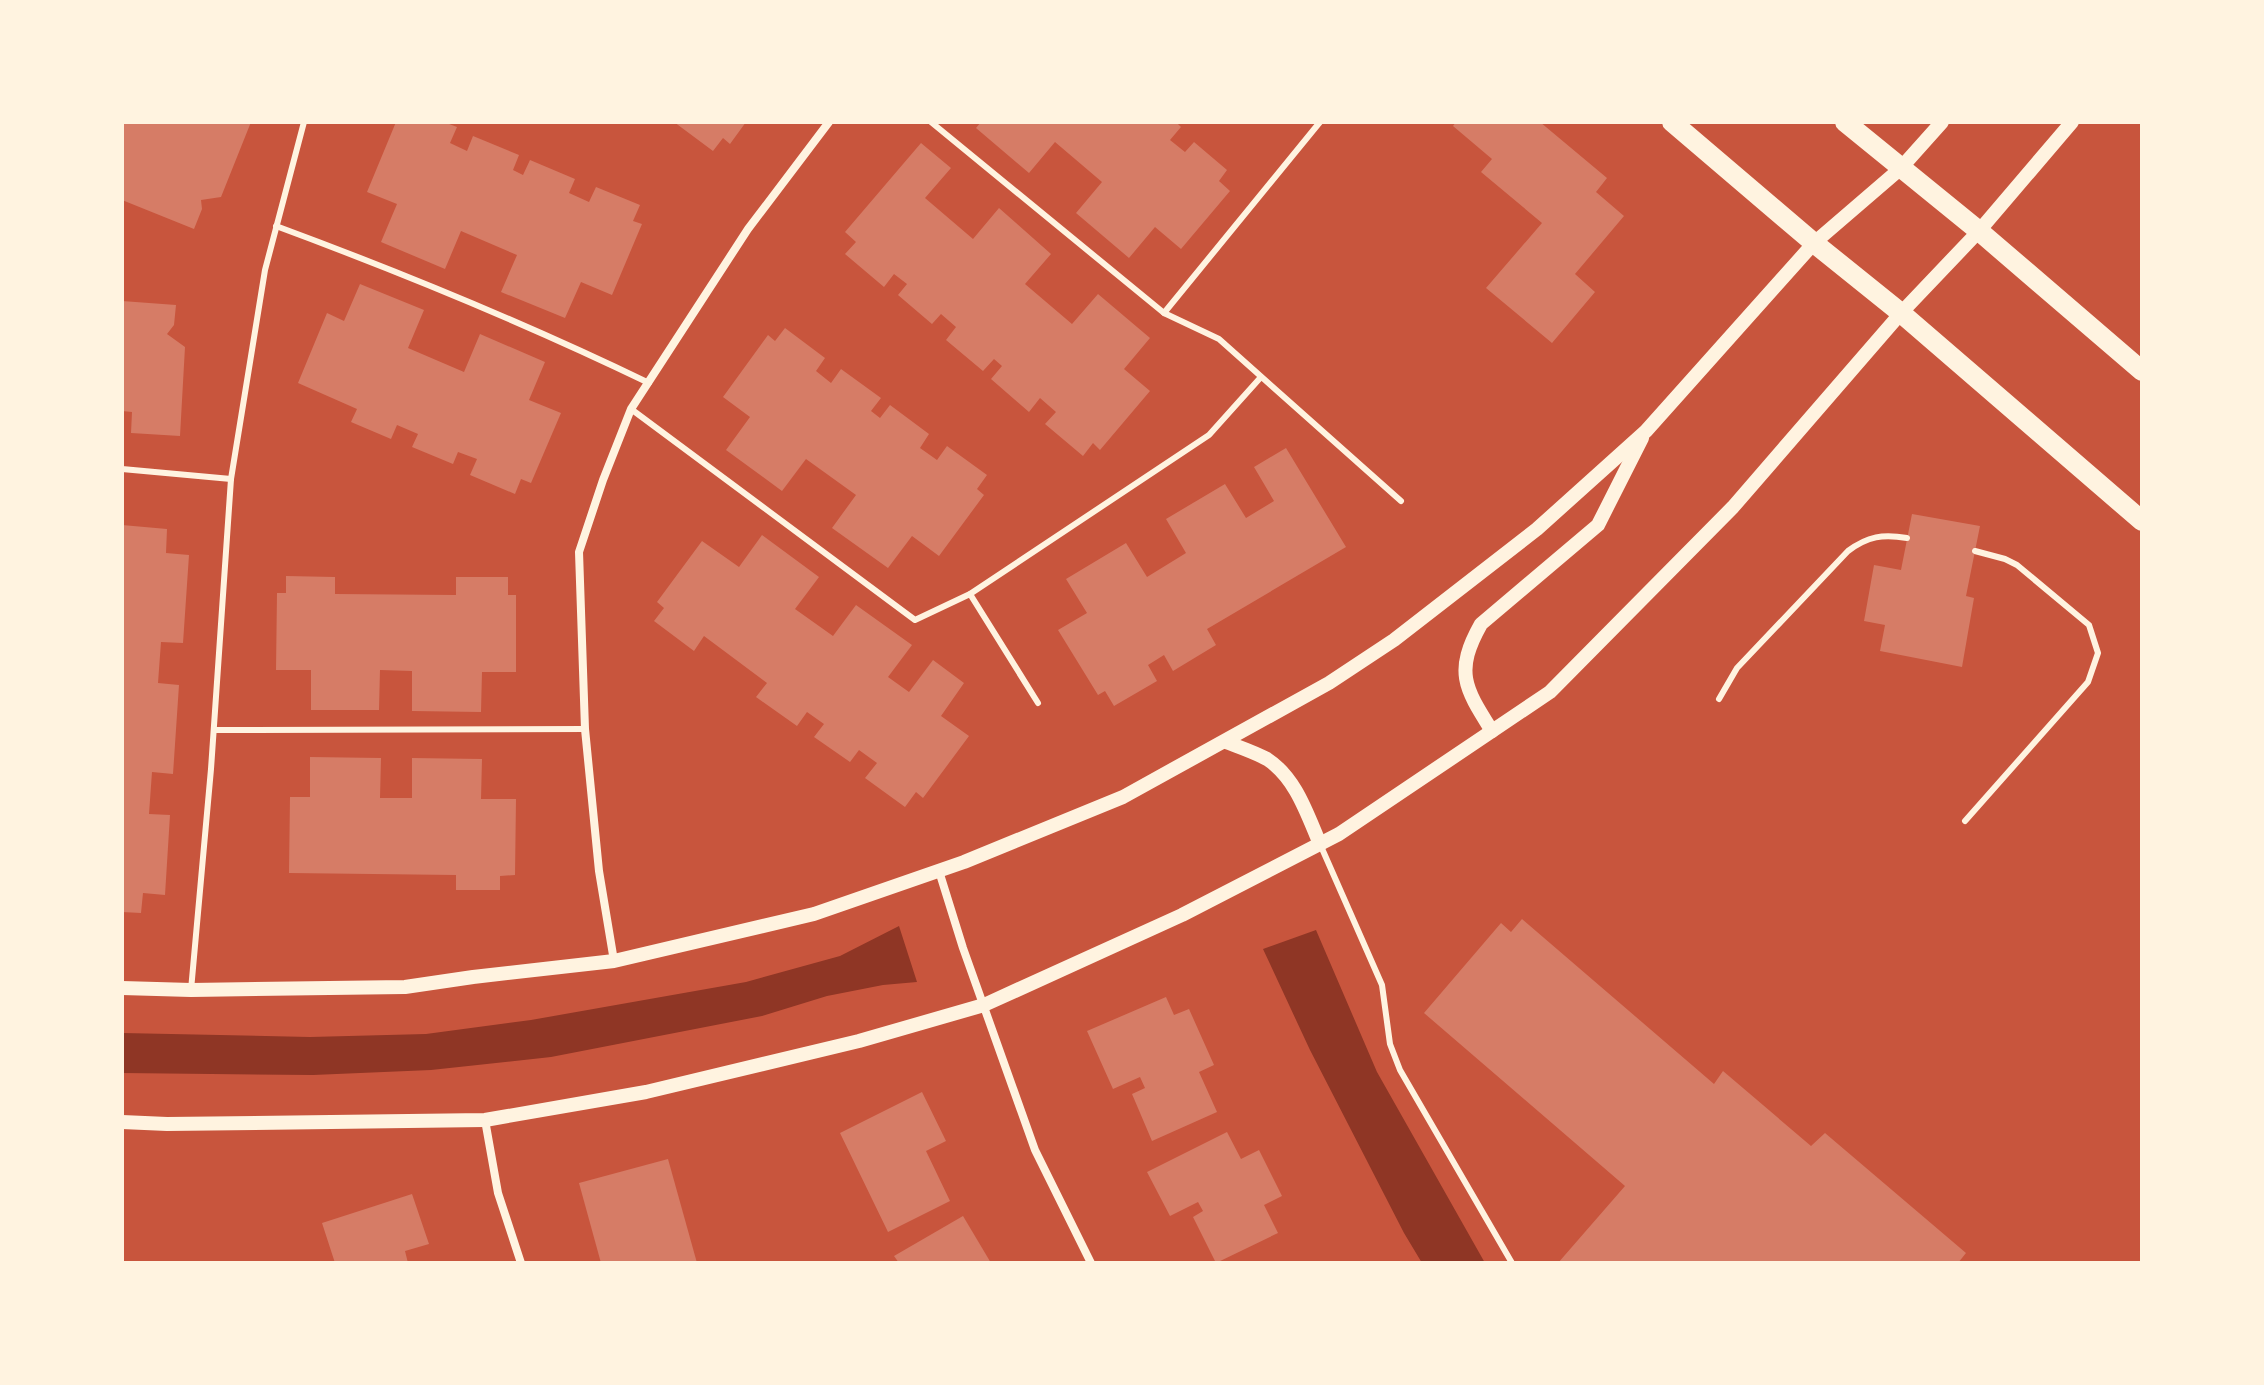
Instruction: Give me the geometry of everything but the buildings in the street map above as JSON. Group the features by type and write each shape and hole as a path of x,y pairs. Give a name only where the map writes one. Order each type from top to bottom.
{"main road":[{"path":"1672,122 1901,313 2142,521"},
{"path":"1845,122 1979,231 2142,371"}],"street":[{"path":"614,961 599,871 585,729 579,552 631,409 748,229 829,122"},
{"path":"122,988 405,987 614,961 814,914 939,871 1123,797 1329,683 1394,640 1537,529 1646,431 1814,243 1900,169 1942,122"},
{"path":"122,1122 485,1120 646,1092 859,1041 984,1005 1182,915 1339,834 1550,692 1733,507 2072,122"},
{"path":"1492,731 1474,702 1464,672 1469,647 1481,624 1598,525 1646,431"},
{"path":"1226,742 1265,758 1281,770 1294,786 1320,844"},
{"path":"939,871 1035,1150 1091,1263"},
{"path":"485,1120 498,1193 521,1263"}],"lane":[{"path":"191,990 214,730 231,479 265,270 304,122"},
{"path":"931,122 1164,313 1219,339 1401,501"},
{"path":"1164,313 1320,122"},
{"path":"276,226 401,273 560,340 649,383"},
{"path":"631,409 915,620 970,594 1209,435 1261,377"},
{"path":"122,469 231,479"},
{"path":"1719,699 1737,668 1848,551 1862,540 1876,536 1907,538"},
{"path":"1965,821 2088,682 2098,653 2089,625 2017,565 1975,551"},
{"path":"970,594 1038,703"},
{"path":"214,730 585,729"},
{"path":"1320,844 1382,985 1390,1044 1400,1070 1512,1263"}],"shaded area":[{"path":"899,926 917,982 827,996 762,1016 551,1057 431,1070 313,1075 122,1073 122,1033 310,1037 426,1034 531,1020 746,982 840,956"},
{"path":"1316,930 1377,1072 1485,1263 1422,1263 1310,1050 1263,949"}]}
